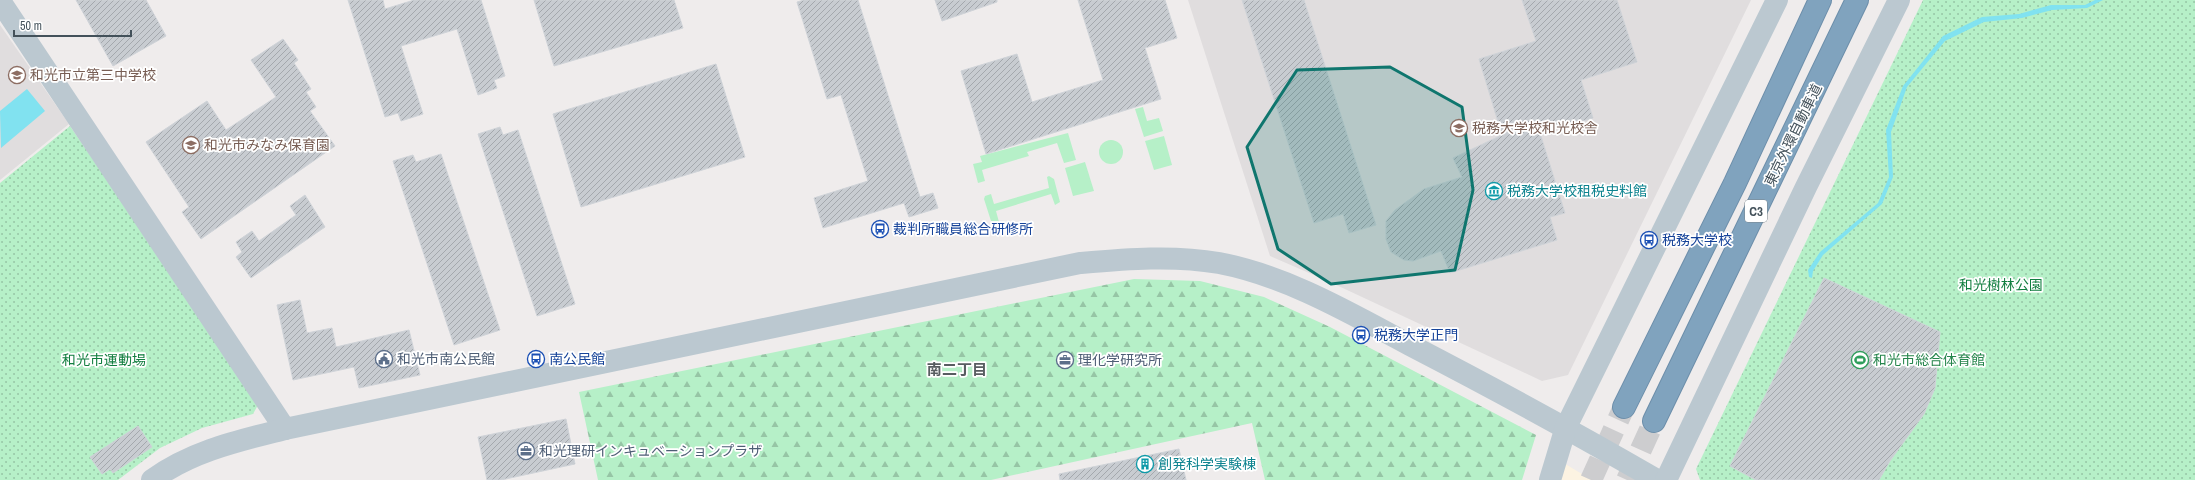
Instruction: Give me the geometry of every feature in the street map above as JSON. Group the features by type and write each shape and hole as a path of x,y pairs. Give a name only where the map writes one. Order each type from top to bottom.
{"highway":[{"name":"C3","path":"1624,407 1735,183 1820,0"},
{"name":"東京外環自動車道","path":"1654,421 1857,0"}],"street":[{"path":"1550,480 1566,427 1777,0"},
{"path":"1666,480 1803,194 1899,0"},
{"path":"0,1 285,428"},
{"path":"152,480 196,454 285,428 1080,263 1129,258 1174,258 1219,263 1265,275 1317,296 1566,427 1657,480"}],"highlighted area":[{"path":"1390,67 1462,107 1473,190 1455,270 1331,284 1278,249 1247,147 1297,70"}],"shaded area":[{"name":"税務大学校和光校舎","path":"1188,0 1751,0 1568,375 1542,381 1332,283 1270,256"},
{"name":"和光市立第三中学校","path":"0,25 69,124 0,180"},
{"path":"1562,462 1592,480 1556,480"}],"green space":[{"name":"和光樹林公園","path":"1923,0 2195,0 2195,480 1700,480 1696,469"},
{"path":"1143,107 1147,121 1159,118 1163,131 1144,137 1135,109"},
{"name":"和光市運動場","path":"70,126 259,403 253,414 202,428 160,448 118,480 0,480 0,183"},
{"path":"1068,133 1076,160 1064,163 1057,143 1027,152 1029,156 982,170 985,181 978,183 973,164 982,162 980,156"},
{"path":"1164,136 1172,165 1154,170 1145,141"},
{"path":"1111,140 1120,143 1123,152 1120,161 1111,164 1102,161 1099,152 1102,143"},
{"path":"1085,162 1094,191 1073,196 1065,168"},
{"path":"1049,176 1054,179 1060,202 1055,205 1051,194 996,211 999,222 991,221 984,199 985,196 991,194 994,204 1049,188 1047,177"},
{"name":"理化学研究所","path":"1134,279 1200,281 1264,297 1330,327 1536,435 1522,480 1265,480 1252,423 991,480 598,480 579,392"}],"water":[{"path":"2095,0 2103,0 2087,8 2052,10 2022,18 1984,22 1945,41 1907,87 1891,132 1893,177 1882,204 1823,255 1813,271 1812,278 1809,277 1808,270 1820,252 1878,203 1889,177 1886,130 1903,86 1943,36 1982,17 2019,14 2051,5 2085,5"},
{"path":"27,89 45,111 1,148 0,111"}],"building":[{"path":"76,0 146,0 166,36 113,66"},
{"path":"348,0 383,0 385,9 414,0 481,0 505,76 494,80 497,88 478,95 457,29 401,46 423,114 401,121 398,113 385,117"},
{"path":"534,0 674,0 683,28 554,66"},
{"path":"804,0 858,0 920,197 933,193 938,208 909,217 904,203 823,228 814,198 868,181 841,95 827,99 797,2"},
{"path":"935,0 997,0 997,2 942,21"},
{"path":"1078,0 1165,0 1177,38 1145,48 1161,99 986,154 961,71 1017,54 1032,102 1103,80"},
{"path":"1242,0 1304,0 1376,225 1349,233 1343,214 1314,223"},
{"path":"1522,0 1617,0 1637,62 1581,80 1593,118 1540,133 1565,213 1550,217 1557,240 1450,273 1441,251 1413,261 1404,260 1391,252 1386,239 1386,221 1395,210 1424,189 1462,177 1453,158 1502,135 1479,59 1536,41"},
{"path":"283,39 298,60 294,63 311,89 306,92 316,107 310,111 335,146 201,239 182,212 189,207 146,142 207,101 226,130 276,97 251,60"},
{"path":"716,64 745,157 581,207 553,114"},
{"path":"500,127 503,135 518,130 575,304 537,316 478,134"},
{"path":"441,154 500,330 454,345 393,161 413,155 416,162"},
{"path":"305,195 325,227 251,278 236,257 242,252 236,242 252,231 259,241 296,215 290,206"},
{"name":"和光市総合体育館","path":"1824,278 1940,332 1935,388 1924,414 1890,461 1879,480 1756,480 1730,466"},
{"path":"300,300 307,333 332,328 336,347 409,330 420,375 359,388 354,367 293,380 277,305"},
{"name":"和光理研インキュベーションプラザ","path":"566,419 575,464 501,480 487,480 478,437"},
{"path":"138,426 152,447 113,473 110,469 102,474 90,457"},
{"name":"創発科学実験棟","path":"1179,449 1186,480 1060,480 1059,474"}],"tunnel":[{"path":"1591,480 1624,407"},
{"path":"1627,480 1654,421"}],"place":[{"name":"和光市立第三中学校","path":"17,75"},
{"name":"税務大学校和光校舎","path":"1459,128"},
{"name":"和光市みなみ保育園","path":"191,145"},
{"name":"税務大学校租税史料館","path":"1494,191"},
{"name":"裁判所職員総合研修所","path":"880,229"},
{"name":"税務大学校","path":"1649,240"},
{"name":"税務大学正門","path":"1361,335"},
{"name":"和光市南公民館","path":"384,359"},
{"name":"南公民館","path":"536,359"},
{"name":"理化学研究所","path":"1065,360"},
{"name":"和光市総合体育館","path":"1860,360"},
{"name":"和光理研インキュベーションプラザ","path":"526,451"},
{"name":"創発科学実験棟","path":"1145,464"}],"district":[{"name":"南二丁目","path":"957,370"}]}
